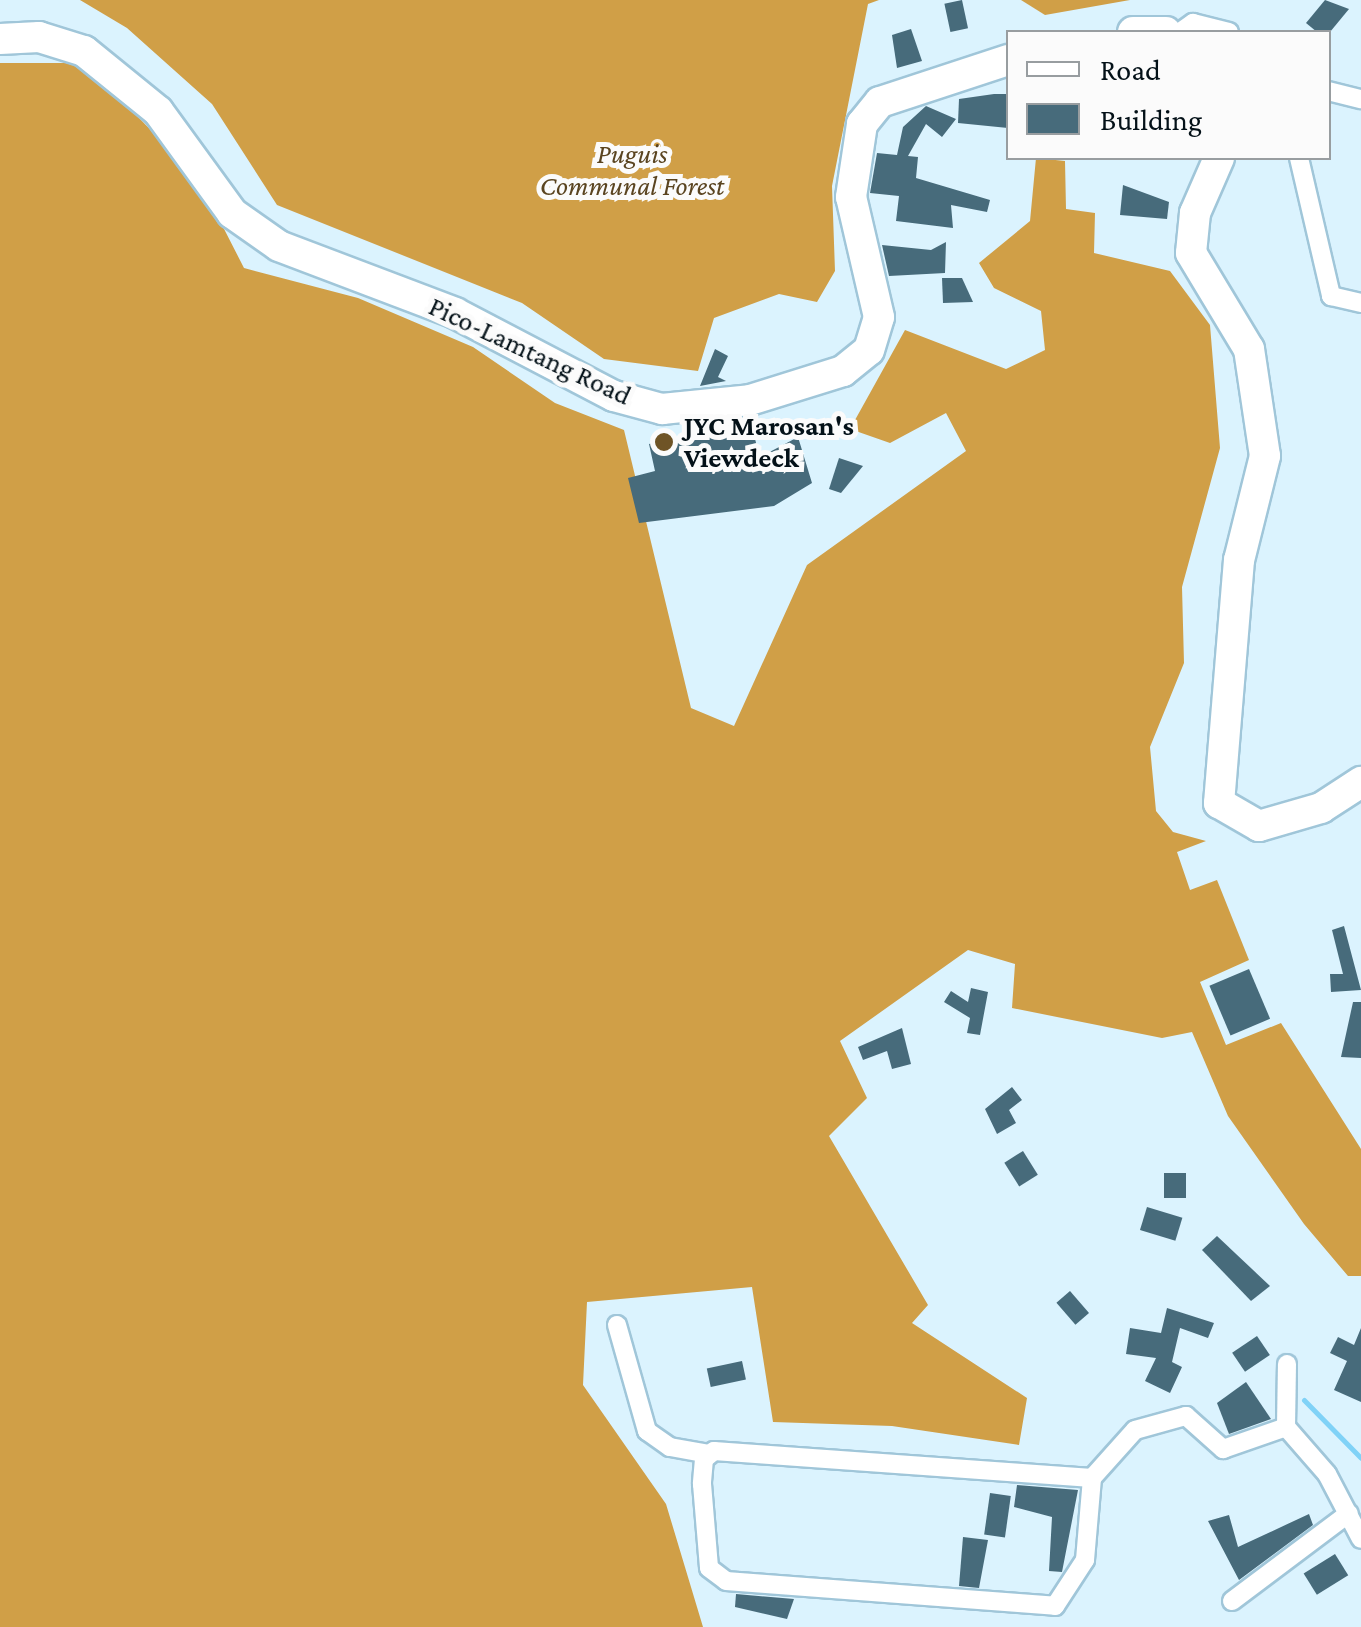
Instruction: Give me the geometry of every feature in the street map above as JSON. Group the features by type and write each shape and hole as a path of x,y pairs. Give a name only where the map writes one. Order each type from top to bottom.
{"main road":[{"name":"Pico-Lamtang Road","path":"0,39 38,37 84,50 158,110 232,213 279,246 471,319 614,396 662,409 750,400 843,371 869,350 879,318 851,197 862,124 880,102 1006,61"},
{"path":"1217,160 1195,213 1191,253 1248,349 1265,456 1239,560 1219,803 1258,826 1321,808 1361,782"}],"street":[{"path":"1183,30 1193,23 1221,30"},
{"path":"1331,92 1361,99"},
{"path":"1299,160 1331,296 1361,303"},
{"path":"617,1325 648,1431 670,1447 708,1454 1092,1478"},
{"path":"1287,1364 1286,1427 1350,1512 1361,1539"},
{"path":"708,1454 702,1484 716,1578 1000,1606 1055,1606 1078,1582 1092,1478 1150,1423 1191,1417 1222,1448 1286,1427"},
{"path":"1232,1601 1350,1512"}],"green space":[{"name":"Puguis Communal Forest","path":"80,0 879,0 868,4 832,186 835,271 817,302 779,294 714,318 698,371 604,359 522,303 277,205 212,104 127,28"},
{"path":"1021,0 1130,0 1045,15"},
{"path":"0,63 77,63 114,92 199,180 244,268 358,298 473,347 555,403 624,430 691,708 734,726 807,565 966,451 946,413 890,443 850,429 905,330 1006,369 1045,350 1041,311 994,288 979,263 1030,221 1036,160 1065,161 1066,209 1095,213 1094,253 1170,271 1210,325 1220,448 1182,587 1184,663 1150,747 1156,811 1173,832 1206,841 1177,852 1190,890 1217,880 1249,960 1200,982 1226,1045 1281,1023 1361,1149 1361,1276 1348,1276 1304,1224 1228,1116 1192,1032 1162,1038 1012,1008 1015,964 968,950 840,1041 867,1098 829,1136 928,1305 912,1323 1027,1398 1019,1445 892,1426 773,1422 752,1287 587,1302 583,1385 666,1504 703,1627 0,1627"}],"building":[{"path":"962,0 968,28 950,32 944,4"},
{"path":"1325,0 1349,9 1331,31 1315,30 1306,23"},
{"path":"911,29 922,61 897,68 892,35"},
{"path":"1006,94 1006,128 958,123 959,99"},
{"path":"926,106 956,119 942,137 926,124 908,156 918,157 916,178 990,200 987,212 951,205 953,228 896,221 899,196 870,193 877,153 897,155 903,127"},
{"path":"1123,185 1169,202 1167,219 1120,215"},
{"path":"946,242 945,273 889,276 882,245 931,250"},
{"path":"942,278 962,278 973,302 943,303"},
{"path":"715,349 728,356 718,377 726,381 700,386"},
{"path":"750,421 760,457 798,437 812,483 774,506 639,523 628,478 655,471 649,444"},
{"path":"839,458 863,466 841,493 829,489"},
{"path":"1344,926 1361,990 1331,992 1330,974 1343,974 1332,930"},
{"path":"1249,969 1270,1019 1231,1036 1209,986"},
{"path":"971,988 988,992 980,1035 967,1033 970,1018 944,1002 951,991 968,1002"},
{"path":"1353,1002 1361,1002 1361,1058 1341,1057"},
{"path":"902,1028 911,1064 892,1069 887,1051 863,1060 858,1047"},
{"path":"1012,1087 1022,1100 1009,1110 1016,1123 997,1134 985,1109"},
{"path":"1023,1151 1038,1175 1019,1186 1004,1163"},
{"path":"1164,1173 1186,1173 1186,1198 1164,1198"},
{"path":"1147,1207 1182,1218 1175,1241 1140,1230"},
{"path":"1217,1236 1270,1286 1251,1301 1202,1250"},
{"path":"1070,1291 1089,1313 1075,1325 1056,1303"},
{"path":"1167,1308 1214,1323 1208,1338 1180,1328 1172,1362 1182,1367 1170,1393 1145,1381 1156,1358 1126,1354 1130,1328 1161,1333"},
{"path":"1361,1328 1361,1402 1334,1390 1347,1361 1330,1353 1338,1337 1354,1345"},
{"path":"1257,1336 1270,1355 1245,1372 1232,1353"},
{"path":"742,1361 746,1380 711,1387 707,1368"},
{"path":"1246,1382 1271,1419 1229,1434 1217,1403"},
{"path":"1017,1485 1078,1490 1062,1572 1049,1571 1052,1517 1014,1507"},
{"path":"990,1493 1011,1496 1005,1538 984,1535"},
{"path":"1309,1514 1313,1525 1239,1580 1208,1521 1229,1515 1238,1547"},
{"path":"963,1537 988,1540 979,1588 959,1586"},
{"path":"1335,1554 1348,1575 1317,1595 1304,1574"},
{"path":"736,1594 794,1599 787,1619 735,1607"}],"waterway":[{"path":"1304,1400 1361,1458"}],"place":[{"name":"JYC Marosan's Viewdeck","path":"664,442"}]}
